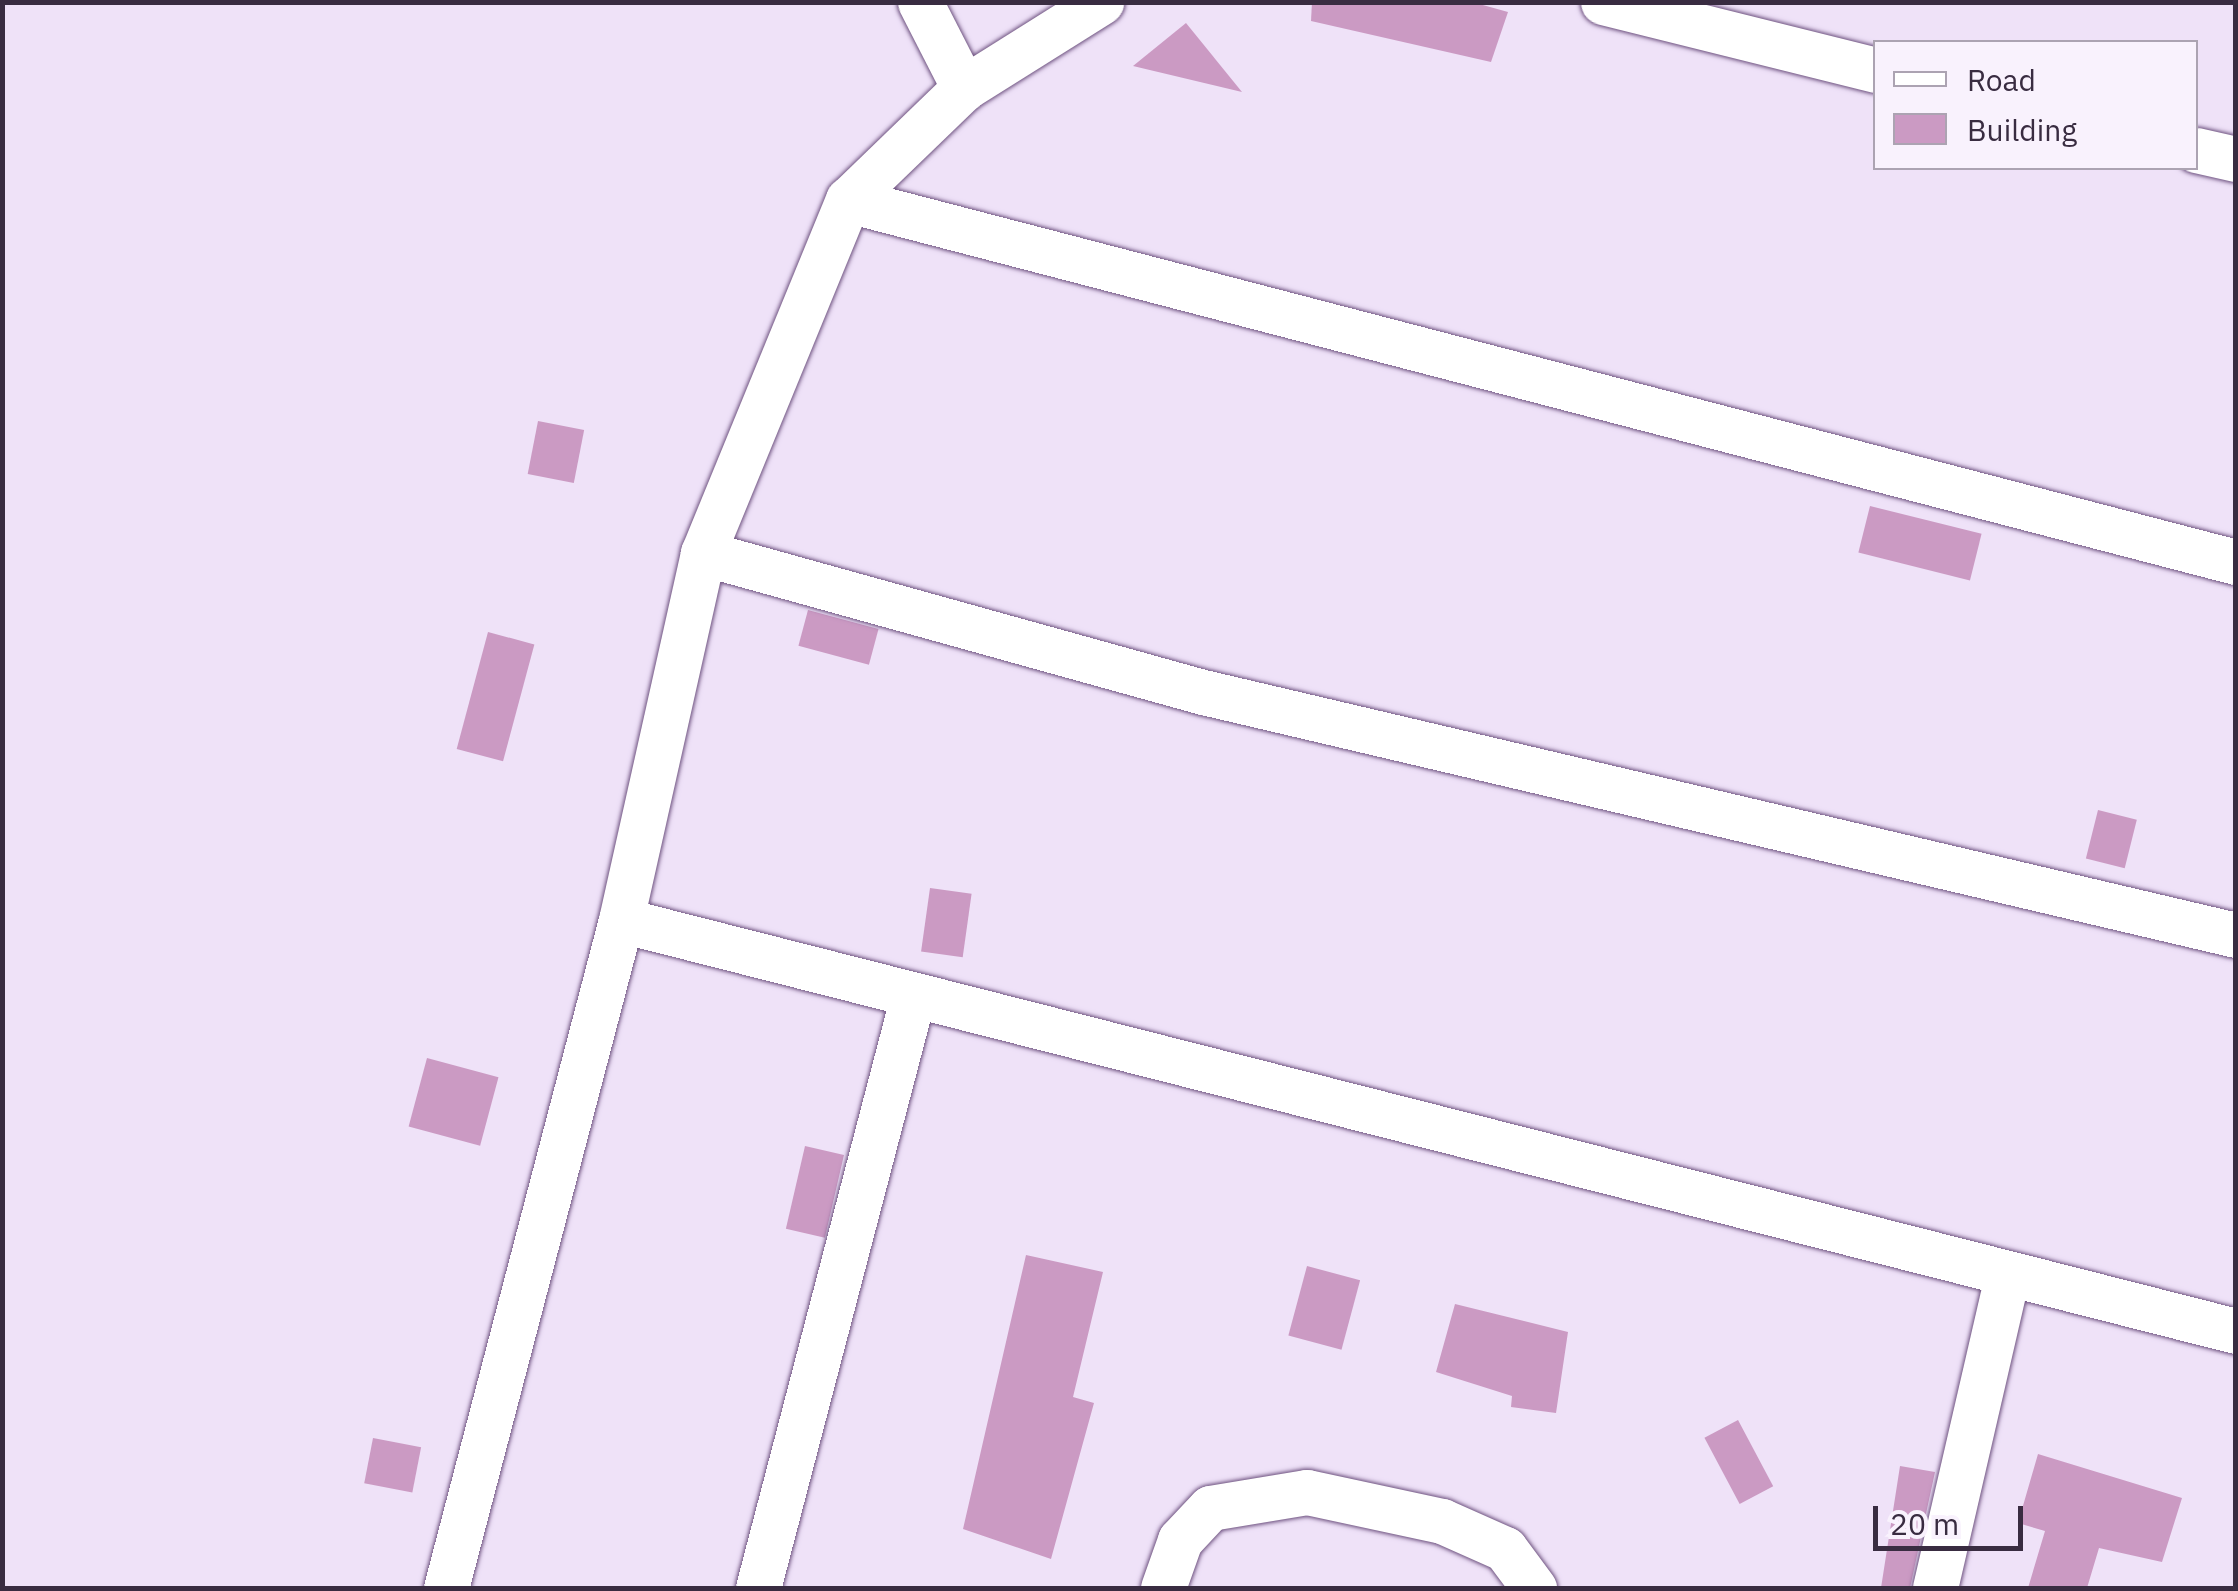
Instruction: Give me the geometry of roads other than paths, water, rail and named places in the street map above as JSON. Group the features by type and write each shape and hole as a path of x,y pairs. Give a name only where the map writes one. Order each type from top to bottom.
{"street":[{"path":"920,2 964,88"},
{"path":"446,1588 622,920 703,553 848,200 964,88 1101,2"},
{"path":"1602,2 1873,69"},
{"path":"2198,150 2236,160"},
{"path":"848,200 2236,562"},
{"path":"703,553 1203,692 2236,935"},
{"path":"622,920 2006,1277 2236,1331"},
{"path":"758,1588 913,996"},
{"path":"1935,1588 2006,1277"},
{"path":"1163,1588 1180,1540 1210,1508 1307,1492 1442,1521 1505,1548 1534,1588"}]}
